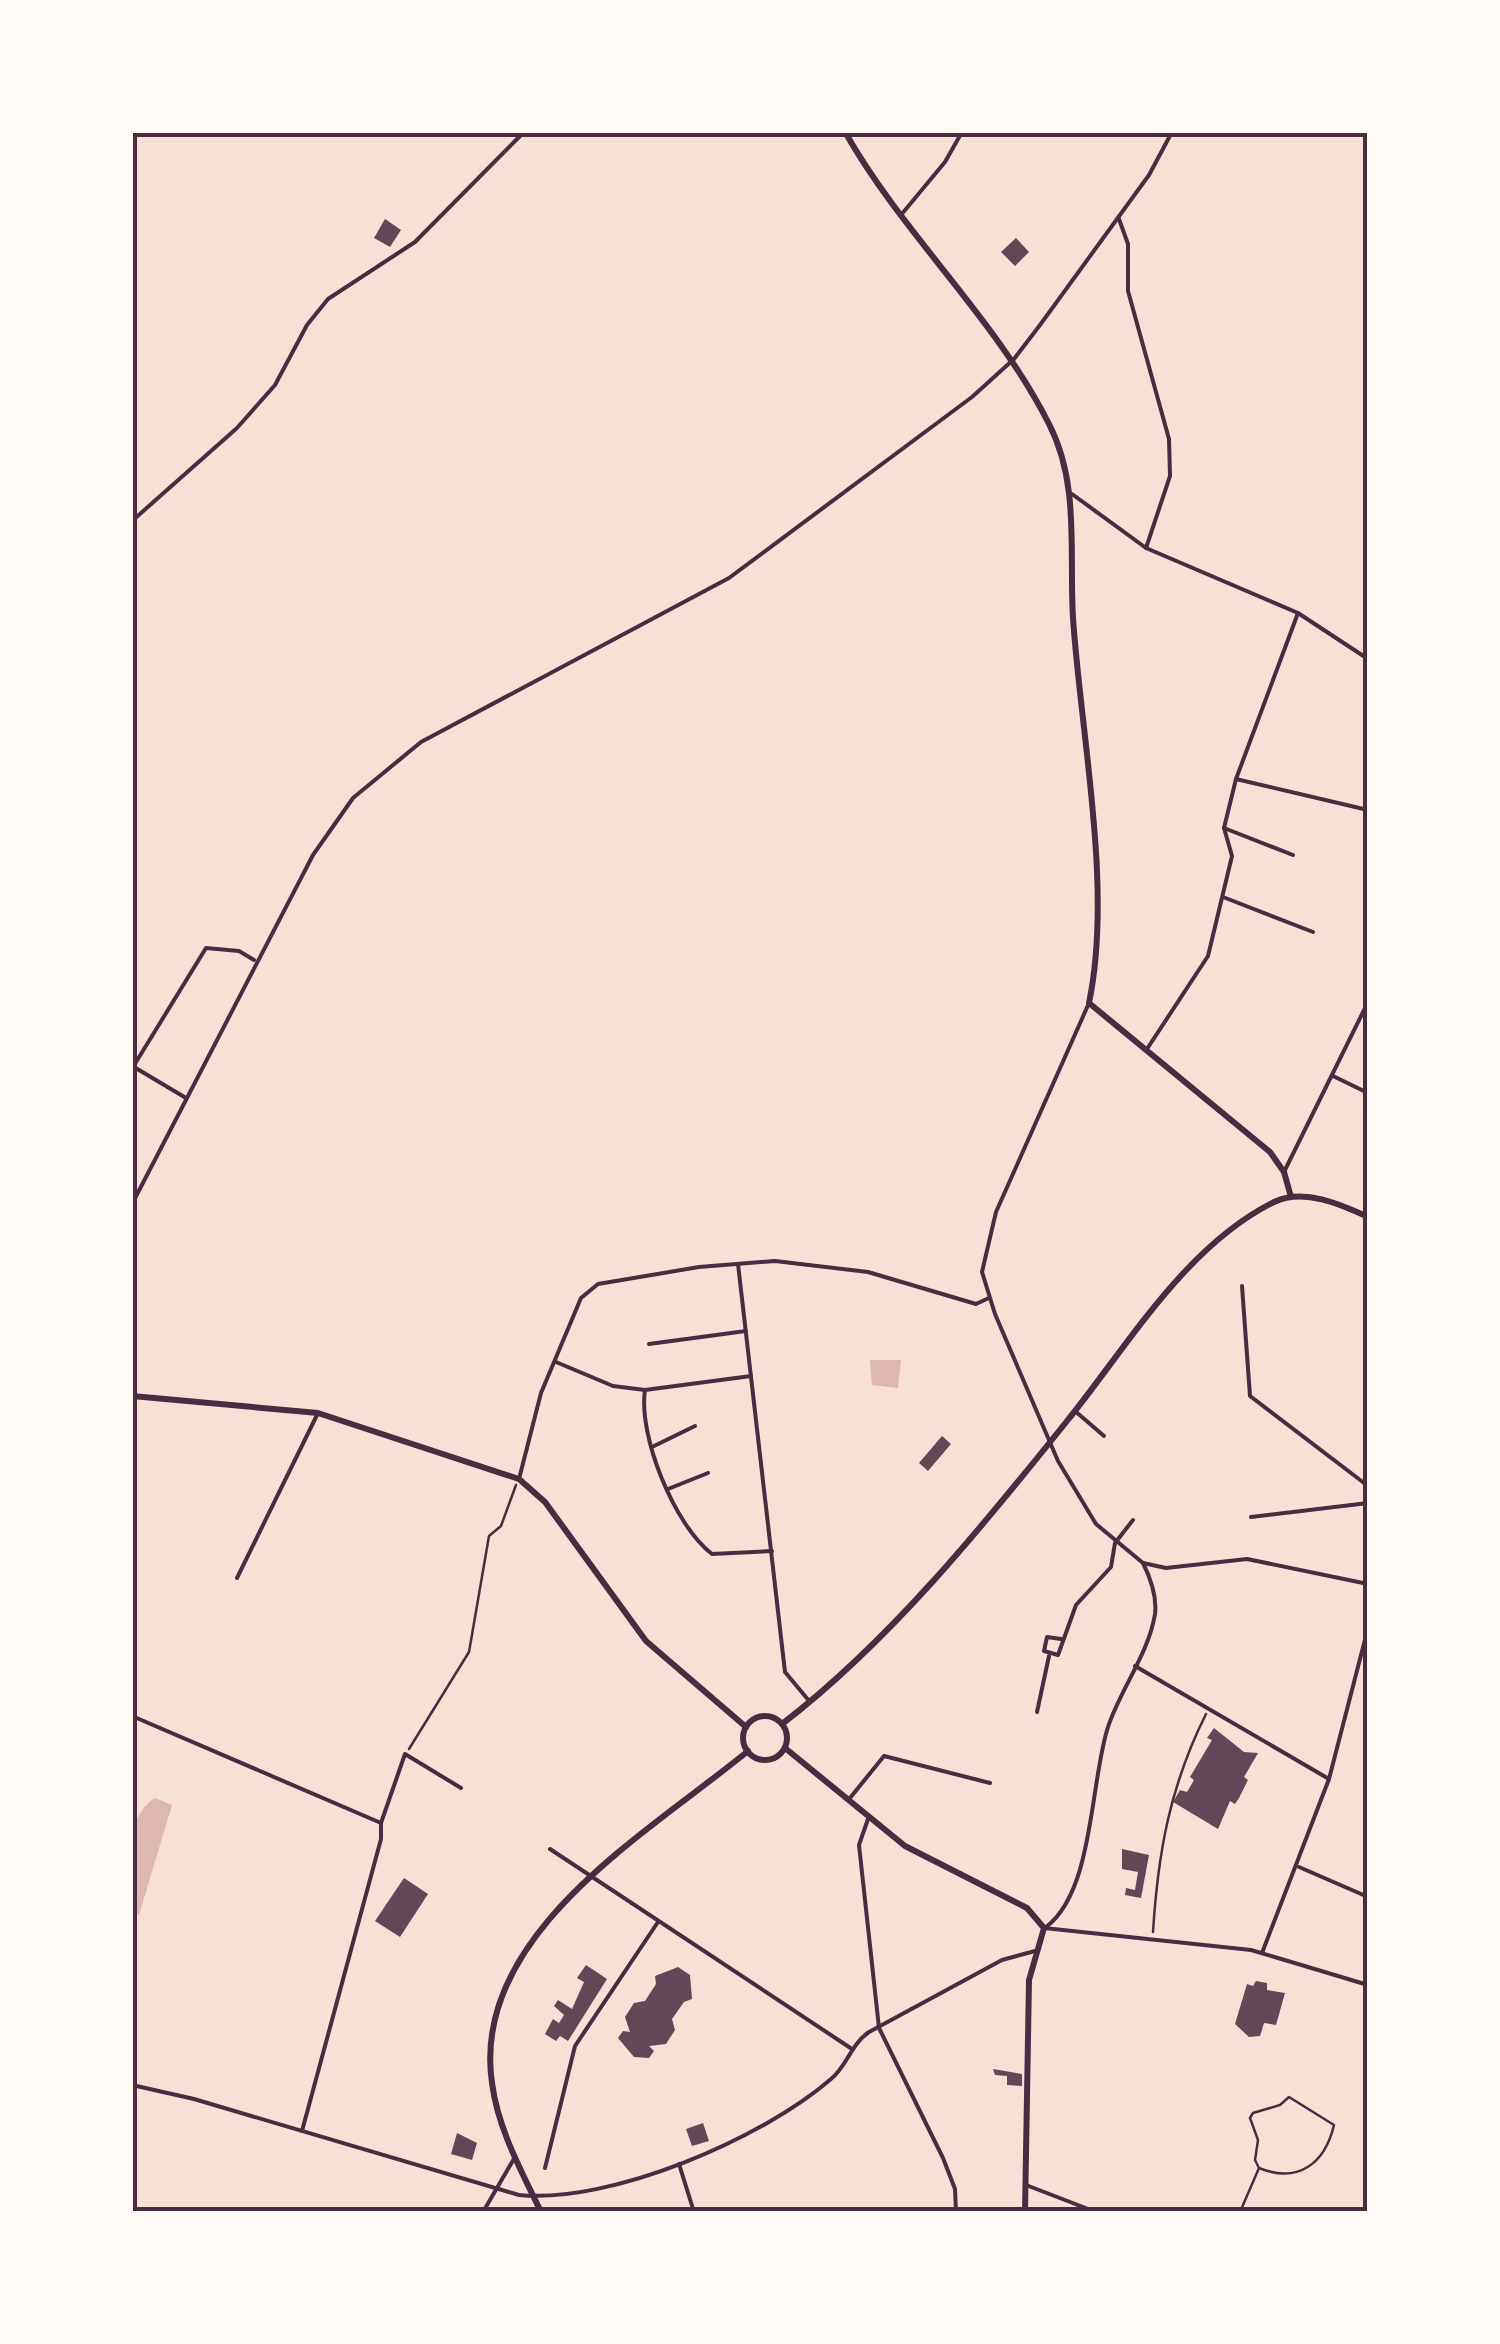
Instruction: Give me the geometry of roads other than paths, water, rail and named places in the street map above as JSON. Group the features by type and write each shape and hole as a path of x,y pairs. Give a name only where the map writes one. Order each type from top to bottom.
{"main road":[{"path":"845,132 901,215 1014,359 1063,454 1070,493 1073,622 1099,935 1088,1004 1270,1152 1284,1172 1291,1197"},
{"path":"782,1724 888,1629 1050,1442 1167,1295 1211,1248 1245,1221 1291,1197 1326,1200 1368,1217"},
{"path":"132,1396 318,1413 519,1478 545,1502 646,1641 746,1727"},
{"path":"763,1716 782,1724 787,1736 785,1748 767,1760 748,1752 743,1740 746,1727 763,1716"},
{"path":"785,1748 904,1846 1028,1908 1044,1928 1029,1980 1025,2212"},
{"path":"541,2212 500,2121 491,2080 498,2015 519,1964 539,1933 592,1876 748,1752"}],"street":[{"path":"132,521 238,428 276,385 307,325 328,299 416,242 524,132"},
{"path":"901,215 945,162 962,132"},
{"path":"132,1204 256,962 326,832 342,810 388,765 421,742 730,578 972,397 1014,359 1119,218 1172,132"},
{"path":"1119,218 1128,244 1128,291 1169,439 1170,476 1146,548"},
{"path":"1070,493 1146,548 1298,613 1368,659"},
{"path":"1147,1049 1208,956 1232,856 1224,828 1236,779 1298,613"},
{"path":"1236,779 1368,810"},
{"path":"1224,828 1293,856"},
{"path":"1224,897 1313,932"},
{"path":"186,1098 133,1066 206,948 239,951 256,962"},
{"path":"1284,1172 1368,1002"},
{"path":"1088,1004 992,1226 982,1272 989,1298 1050,1442 1096,1524 1144,1563 1166,1568 1248,1559 1368,1584"},
{"path":"1334,1076 1368,1093"},
{"path":"519,1478 555,1362 581,1298 598,1284 738,1262 775,1261 868,1272 976,1304 989,1298"},
{"path":"738,1262 785,1672 810,1702"},
{"path":"1242,1286 1250,1396 1368,1486"},
{"path":"649,1344 746,1332"},
{"path":"555,1362 613,1386 645,1390 751,1376"},
{"path":"645,1390 641,1417 668,1489 697,1543 712,1554 772,1551"},
{"path":"1075,1411 1104,1436"},
{"path":"237,1578 318,1413"},
{"path":"652,1447 695,1426"},
{"path":"668,1489 708,1473"},
{"path":"1252,1516 1368,1503"},
{"path":"1050,1656 1058,1655 1064,1647 1061,1639 1076,1605 1111,1567 1115,1543 1133,1520"},
{"path":"1044,1928 1066,1907 1092,1814 1107,1727 1154,1618 1151,1577 1144,1563"},
{"path":"1262,1953 1329,1780 1368,1628"},
{"path":"1036,1712 1050,1656 1043,1643 1047,1637 1061,1639"},
{"path":"1135,1666 1329,1780"},
{"path":"132,1716 382,1823"},
{"path":"302,2131 382,1823 406,1754 461,1788"},
{"path":"847,1802 884,1756 990,1783"},
{"path":"868,1819 860,1846 880,2028 943,2158 955,2189 956,2212"},
{"path":"550,1849 852,2049"},
{"path":"1297,1866 1368,1897"},
{"path":"545,2168 576,2046 658,1922"},
{"path":"1044,1928 1262,1953 1368,1985"},
{"path":"132,2085 534,2196 599,2190 679,2164 758,2126 834,2078 860,2038 1002,1960 1035,1951"},
{"path":"483,2212 495,2185 515,2157"},
{"path":"679,2164 694,2212"},
{"path":"1026,2185 1096,2212"}]}
